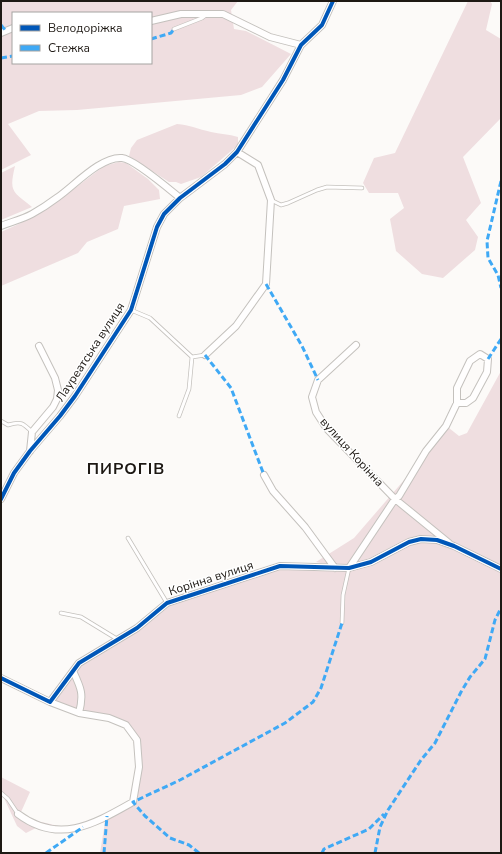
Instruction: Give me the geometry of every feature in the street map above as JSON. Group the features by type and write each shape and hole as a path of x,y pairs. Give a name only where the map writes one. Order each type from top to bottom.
{"street":[{"name":"Лауреатська вулиця","path":"1,499 14,473 75,396 131,310 157,227 164,214 180,198 225,164 236,152 283,80 302,45 322,25 333,1"},
{"path":"152,21 181,14 223,14 270,36 302,45"},
{"path":"1,33 12,28"},
{"path":"205,355 236,326 266,284 271,200 258,165 236,152"},
{"path":"1,226 31,214 58,198 95,168 109,160 122,158 128,159 180,198"},
{"name":"вулиця Корінна","path":"356,345 318,380 312,397 316,412 327,429 395,499 454,546"},
{"path":"30,451 32,432 57,399 58,390 56,378 39,346"},
{"path":"349,568 395,499 399,496 426,450 446,426 457,403 457,388 470,361 480,354 488,359 487,372 473,398 466,403 457,403"},
{"path":"264,475 273,491 305,528 336,568"},
{"name":"Корінна вулиця","path":"50,702 79,662 138,628 167,603 280,566 349,568 371,562 409,542 421,539 437,540 454,546"},
{"path":"454,546 501,569"},
{"path":"73,671 79,684 82,700 79,713"},
{"path":"1,678 50,702 79,713 109,718 126,725 137,740 139,767 133,802 107,816 83,826 64,830 45,828 28,822 18,814"}],"lane":[{"path":"174,29 202,18 207,14"},
{"path":"271,200 281,205 288,204 317,190 327,187 362,188"},
{"path":"131,310 150,318 192,357"},
{"path":"192,357 205,355"},
{"path":"179,416 189,389 192,357"},
{"path":"1,421 8,425 16,423 24,424 32,432"},
{"path":"128,538 167,603"},
{"path":"342,624 343,595 349,568"},
{"path":"61,613 81,617 118,639"},
{"path":"1,793 8,799 18,814"}],"shaded area":[{"path":"1,1 238,1 231,10 234,29 246,31 291,54 262,87 241,95 77,110 39,111 8,124 31,155 1,170"},
{"path":"468,1 490,1 492,4 486,30 501,39 501,118 463,157 481,203 466,220 478,237 475,250 443,278 422,274 396,251 390,219 404,208 398,193 369,193 363,183 374,158 395,153"},
{"path":"177,124 238,137 238,145 201,177 181,184 169,182 129,156 131,148 137,140"},
{"path":"119,162 126,163 148,179 159,190 160,199 124,206 118,229 87,242 78,253 1,286 1,232 21,223 58,201 104,166"},
{"path":"15,166 12,186 16,194 32,207 1,220 1,173"},
{"path":"501,371 501,853 100,853 105,822 71,833 36,828 26,833 17,826 4,798 1,796 1,777 30,792 21,812 33,820 67,828 93,820 133,802 137,784 137,740 126,725 50,702 79,663 137,628 167,603 280,566 344,568 316,562 354,538 449,428 459,436 467,433"}],"marked path":[{"path":"1,25 6,31"},
{"path":"152,39 171,33 174,29"},
{"path":"1,58 12,56"},
{"path":"501,181 487,241 488,258 498,275 501,288"},
{"path":"266,284 302,346 318,380"},
{"path":"488,359 501,339"},
{"path":"205,355 231,388 264,475"},
{"path":"375,853 380,827 388,810 421,760 435,743 461,692 470,677 485,659 495,620 501,608"},
{"path":"199,853 189,845 170,838 145,816 133,802 180,780 285,723 313,702 321,688 342,623"},
{"path":"322,853 324,849 369,829 384,814"},
{"path":"104,853 107,816"},
{"path":"46,853 83,827"}],"cycle path":[{"path":"1,499 14,473 75,396 131,310 157,227 164,214 180,198 225,164 237,152 283,80 301,45 322,25 333,1"},
{"path":"1,678 50,702 79,663 137,628 167,603 280,566 349,568 371,562 409,542 421,539 437,540 454,546 501,569"}],"district":[{"name":"ПИРОГІВ","path":"126,468"}]}
